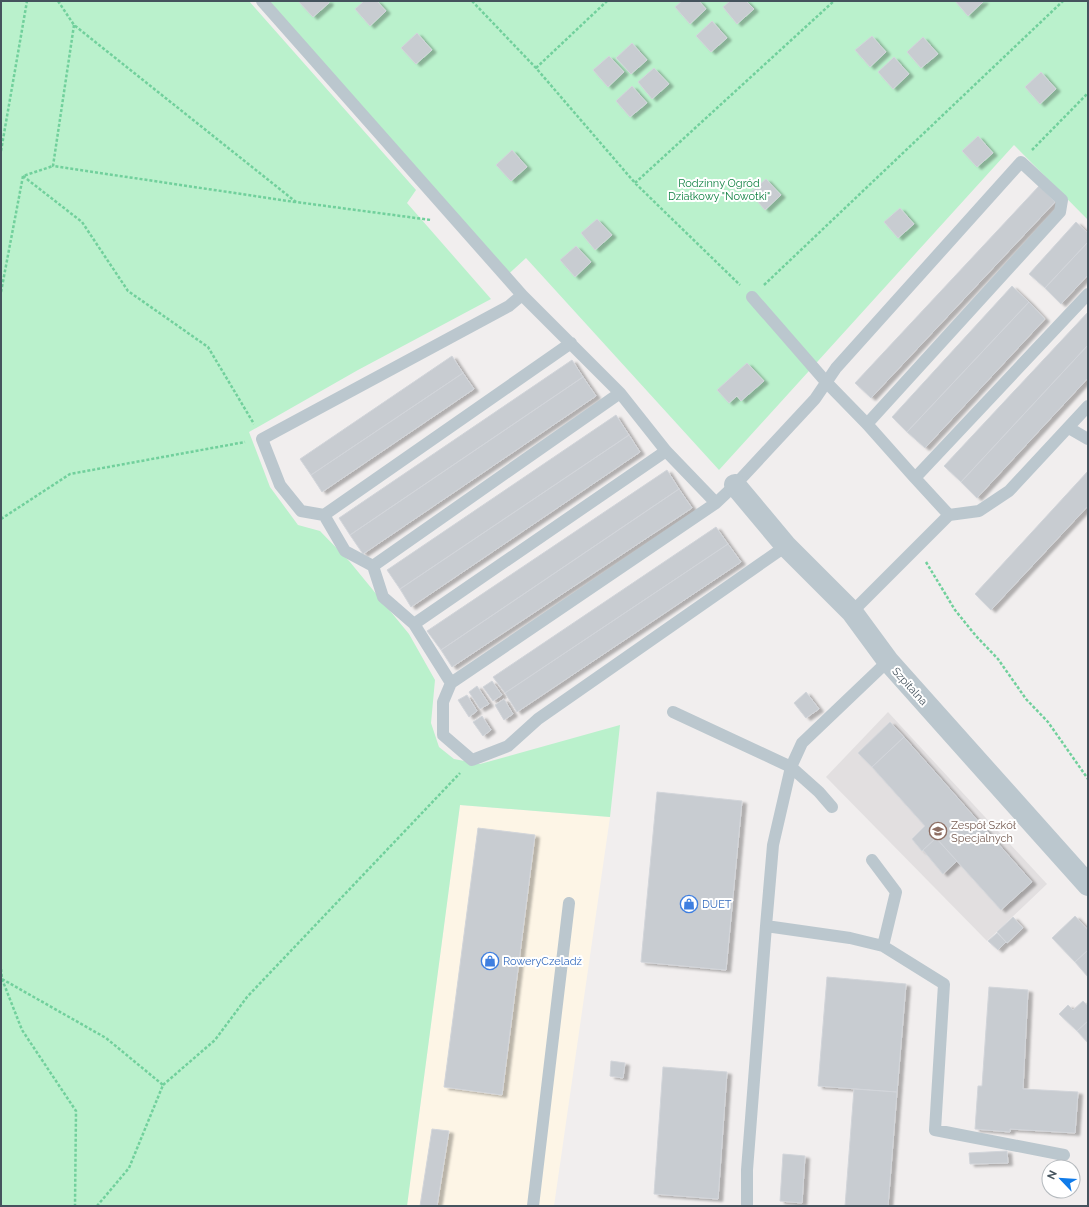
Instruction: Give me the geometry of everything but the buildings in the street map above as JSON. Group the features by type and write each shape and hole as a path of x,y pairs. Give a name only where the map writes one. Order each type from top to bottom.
{"street":[{"name":"Szpitalna","path":"735,485 786,546 852,612 888,662 1088,885"}],"lane":[{"path":"262,1 522,295 620,393 666,451 716,503"},
{"path":"786,546 538,719 508,746 472,760 442,735 443,702 451,684 716,503 735,485 827,383 836,368 1020,162 1062,200 1060,212 867,424"},
{"path":"915,478 1088,294"},
{"path":"522,295 509,306 262,439 280,485 301,511 324,515 571,343"},
{"path":"752,297 827,383 867,424 949,515"},
{"path":"373,566 620,393"},
{"path":"852,612 915,551 949,515 979,511 1009,491 1088,406"},
{"path":"1069,428 1088,439"},
{"path":"414,624 666,451"},
{"path":"324,515 345,551 373,566 384,597 414,624 451,684"},
{"path":"747,1206 748,1170 773,846 791,767 802,743 888,662"},
{"path":"673,712 791,767 819,792 832,807"},
{"path":"872,860 896,892 883,946"},
{"path":"533,1206 569,903"},
{"path":"766,926 850,938 883,946 944,984 935,1130 1064,1155"}],"path":[{"path":"1,151 27,1"},
{"path":"58,1 74,24 296,202"},
{"path":"472,1 536,68 635,183 752,297 1063,1"},
{"path":"536,68 607,1"},
{"path":"635,183 834,1"},
{"path":"53,166 74,24"},
{"path":"1020,162 1088,93"},
{"path":"23,176 53,166 296,202 432,220"},
{"path":"1,292 23,176"},
{"path":"1,519 70,474 262,439 208,347 128,291 82,222 23,176"},
{"path":"915,551 925,561 955,610 976,636 998,659 1026,699 1048,722 1088,779"},
{"path":"97,1206 129,1168 163,1085 215,1040 247,997 472,760"},
{"path":"1,969 2,979 22,1030 76,1111 75,1206"},
{"path":"2,979 106,1038 163,1085"}],"shaded area":[{"name":"Zespół Szkół Specjalnych","path":"888,712 1047,884 987,941 826,777"},
{"path":"460,805 610,817 554,1206 407,1206"}],"green space":[{"path":"1,1 249,1 416,190 407,203 491,299 358,370 249,432 270,487 298,525 320,531 350,562 409,634 435,680 431,723 439,747 454,759 480,764 620,725 610,817 460,805 407,1206 1,1206"},
{"name":"Rodzinny Ogród Działkowy \"Nowotki\"","path":"266,1 1088,1 1088,220 1014,145 719,470 526,258 503,279"}],"place":[{"name":"Zespół Szkół Specjalnych","path":"938,831"},
{"name":"DUET","path":"689,904"},
{"name":"RoweryCzeladź","path":"490,961"}]}
